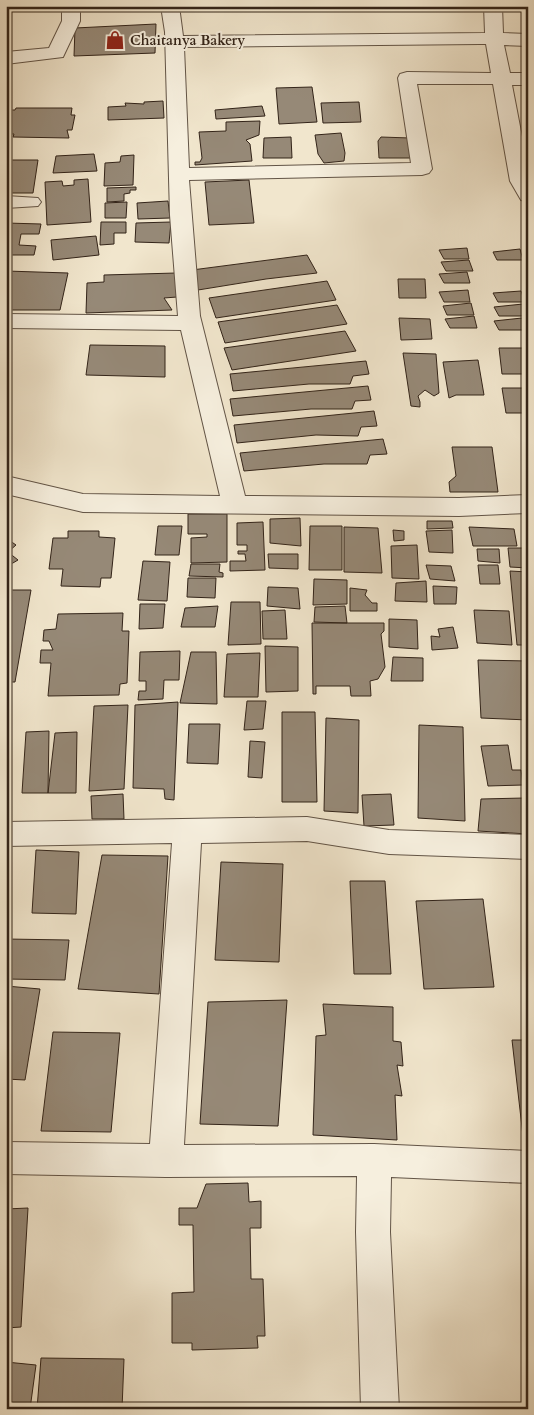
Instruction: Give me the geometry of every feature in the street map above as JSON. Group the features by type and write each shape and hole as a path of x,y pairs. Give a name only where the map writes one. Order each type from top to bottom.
{"street":[{"path":"6,58 56,53 71,21 71,6"},
{"path":"170,6 174,42 180,215 191,323 235,505"},
{"path":"493,6 494,39 525,186"},
{"path":"174,42 528,40"},
{"path":"178,174 422,169 407,78 528,79"},
{"path":"6,202 31,202"},
{"path":"6,321 191,323"},
{"path":"6,485 84,503 459,507 528,504"},
{"path":"6,834 308,829 388,842 528,847"},
{"path":"166,1161 187,831"},
{"path":"6,1158 166,1161 374,1160 528,1167"},
{"path":"374,1160 373,1232 380,1409"}],"building":[{"path":"444,6 475,6 475,9 444,8"},
{"name":"Chaitanya Bakery","path":"156,24 155,53 74,56 75,28"},
{"path":"312,87 317,122 279,124 276,88"},
{"path":"163,101 164,118 108,120 108,107 126,106 125,103 144,104 144,102"},
{"path":"359,102 361,122 323,123 321,103"},
{"path":"262,106 265,116 216,119 215,110"},
{"path":"16,108 72,108 71,115 75,115 72,130 67,130 69,138 13,137 14,134 6,134 6,110 15,110"},
{"path":"260,121 259,135 246,140 250,144 252,161 195,165 195,162 200,162 202,158 199,132 226,131 226,122"},
{"path":"341,133 345,153 344,161 324,163 318,154 315,135"},
{"path":"291,137 292,158 263,158 264,138"},
{"path":"381,137 410,138 411,158 379,158 378,141"},
{"path":"94,154 97,171 53,173 56,156"},
{"path":"134,155 133,185 104,186 105,163 120,162 121,156"},
{"path":"6,160 38,160 33,193 6,193"},
{"path":"88,179 91,222 47,225 45,182 62,181 63,186 74,185 74,180"},
{"path":"249,180 254,223 209,225 205,182"},
{"path":"136,187 136,190 130,190 130,193 124,194 124,201 107,202 107,188"},
{"path":"168,201 170,218 138,219 137,203"},
{"path":"127,202 126,218 105,218 105,203"},
{"path":"101,222 126,222 126,233 114,233 114,244 100,245"},
{"path":"171,222 169,243 135,242 136,223"},
{"path":"6,223 41,224 39,234 21,234 19,245 36,246 34,255 6,255"},
{"path":"96,236 99,255 53,260 51,240"},
{"path":"467,248 469,259 444,259 439,250"},
{"path":"520,249 523,260 497,260 493,252"},
{"path":"307,255 317,273 198,290 192,270"},
{"path":"469,260 473,271 446,271 441,262"},
{"path":"6,271 68,273 60,310 6,310"},
{"path":"467,272 470,283 444,283 439,274"},
{"path":"176,273 177,297 164,298 172,310 86,313 87,283 104,282 104,275"},
{"path":"398,279 425,279 426,298 399,298"},
{"path":"327,281 336,300 216,318 209,298"},
{"path":"468,290 470,302 444,302 439,292"},
{"path":"521,291 525,302 498,302 493,293"},
{"path":"471,303 474,315 447,315 443,306"},
{"path":"523,304 526,316 499,316 494,307"},
{"path":"337,305 347,324 225,343 218,322"},
{"path":"474,316 477,328 450,328 445,319"},
{"path":"399,318 430,319 432,339 401,340"},
{"path":"522,318 526,330 499,330 494,321"},
{"path":"345,331 356,351 232,370 224,348"},
{"path":"90,345 165,346 165,377 86,375"},
{"path":"499,348 528,348 528,374 502,374"},
{"path":"403,353 436,354 439,393 434,396 425,390 418,396 420,407 411,406"},
{"path":"478,360 484,395 456,395 449,398 443,362"},
{"path":"366,361 369,374 353,376 350,384 309,384 233,391 230,374"},
{"path":"368,386 371,400 355,401 352,409 311,409 233,416 230,399"},
{"path":"502,388 528,388 528,413 506,413"},
{"path":"374,411 377,426 361,427 358,436 316,435 237,443 234,425"},
{"path":"383,439 387,454 370,455 367,464 324,464 244,471 240,453"},
{"path":"452,447 492,447 498,492 450,492 449,482 456,476"},
{"path":"188,514 227,514 227,562 191,563 191,538 207,537 207,534 188,534"},
{"path":"300,518 301,546 270,543 270,519"},
{"path":"427,521 452,521 453,528 427,529"},
{"path":"263,522 265,570 230,571 230,561 246,561 245,554 238,554 238,551 247,551 247,545 237,545 237,523"},
{"path":"158,526 182,526 179,555 155,555"},
{"path":"310,526 342,526 342,570 309,570"},
{"path":"344,527 378,528 382,573 344,572"},
{"path":"469,527 514,529 517,546 473,546"},
{"path":"393,530 404,531 404,540 394,541"},
{"path":"452,530 453,553 429,552 426,531"},
{"path":"68,531 99,531 99,537 115,538 111,578 101,578 100,587 61,586 63,569 49,569 53,538 68,538"},
{"path":"6,538 16,545 8,552 18,560 6,567"},
{"path":"417,545 419,579 392,578 391,546"},
{"path":"508,548 528,548 528,568 510,567"},
{"path":"477,549 499,549 500,563 478,561"},
{"path":"268,554 298,554 298,569 269,568"},
{"path":"143,561 170,562 167,601 138,600"},
{"path":"191,564 220,564 219,572 223,573 223,577 189,576"},
{"path":"426,565 451,566 455,581 430,579"},
{"path":"478,565 498,565 500,584 480,584"},
{"path":"510,571 528,572 528,645 517,645"},
{"path":"188,578 216,578 215,598 187,597"},
{"path":"314,579 347,580 347,604 313,605"},
{"path":"426,581 427,602 395,601 396,583"},
{"path":"6,583 11,583 10,590 31,590 15,682 6,682"},
{"path":"433,586 457,587 456,604 434,604"},
{"path":"268,587 298,588 300,609 267,606"},
{"path":"350,588 367,590 365,595 372,603 377,603 377,611 350,611"},
{"path":"231,602 260,602 261,644 228,645"},
{"path":"140,604 165,604 163,628 139,629"},
{"path":"218,606 215,627 181,627 185,608"},
{"path":"345,606 347,623 314,622 315,607"},
{"path":"285,610 287,639 263,639 262,611"},
{"path":"474,610 509,611 512,645 477,643"},
{"path":"123,613 122,631 129,631 127,683 120,684 119,695 48,696 51,663 40,663 41,650 53,650 49,641 43,641 44,630 56,629 58,614"},
{"path":"389,619 417,620 418,649 389,647"},
{"path":"312,623 384,623 384,631 381,634 385,667 378,679 370,681 371,696 351,696 350,686 316,686 316,694 313,694"},
{"path":"453,627 458,648 432,650 431,636 440,637 438,629"},
{"path":"265,646 298,647 298,691 266,692"},
{"path":"180,651 179,680 164,680 163,699 138,700 139,691 146,691 146,681 139,681 140,652"},
{"path":"191,652 216,652 217,704 180,703"},
{"path":"260,653 258,697 224,697 227,654"},
{"path":"393,657 423,658 423,681 391,681"},
{"path":"478,660 528,661 528,720 481,718"},
{"path":"247,701 266,701 263,729 244,730"},
{"path":"178,702 174,800 165,799 164,789 133,788 135,705"},
{"path":"128,705 124,789 89,791 94,706"},
{"path":"282,712 315,712 317,802 282,802"},
{"path":"326,718 359,720 358,813 324,811"},
{"path":"189,724 220,724 218,764 187,763"},
{"path":"419,725 463,727 465,821 418,818"},
{"path":"49,731 48,793 22,793 26,732"},
{"path":"77,732 76,793 48,793 55,733"},
{"path":"250,741 265,742 262,778 248,777"},
{"path":"508,745 512,770 521,770 523,785 488,786 481,746"},
{"path":"123,794 124,819 92,819 91,796"},
{"path":"391,794 394,825 364,826 362,795"},
{"path":"524,798 528,817 528,834 478,831 481,799"},
{"path":"36,850 79,852 76,914 32,913"},
{"path":"6,851 11,851 6,883"},
{"path":"102,855 168,856 159,994 78,989"},
{"path":"221,862 283,864 279,962 215,960"},
{"path":"350,881 385,881 391,974 354,974"},
{"path":"483,899 494,987 424,989 416,901"},
{"path":"6,939 69,940 65,980 6,979"},
{"path":"6,986 40,989 25,1080 6,1079"},
{"path":"287,1000 278,1126 200,1124 208,1002"},
{"path":"323,1004 393,1007 393,1041 401,1042 403,1066 397,1065 402,1096 395,1095 397,1140 313,1135 316,1036 326,1035"},
{"path":"53,1032 120,1033 111,1132 41,1131"},
{"path":"512,1040 528,1040 528,1145 524,1145"},
{"path":"248,1183 249,1202 261,1201 261,1228 250,1228 251,1279 263,1279 265,1336 257,1336 258,1348 192,1350 192,1343 172,1343 172,1293 194,1292 193,1225 179,1225 179,1208 197,1208 206,1184"},
{"path":"28,1208 21,1327 6,1328 6,1209"},
{"path":"41,1358 124,1359 122,1409 37,1409"},
{"path":"6,1362 36,1365 30,1409 6,1409"}],"place":[{"name":"Chaitanya Bakery","path":"115,40"}]}
